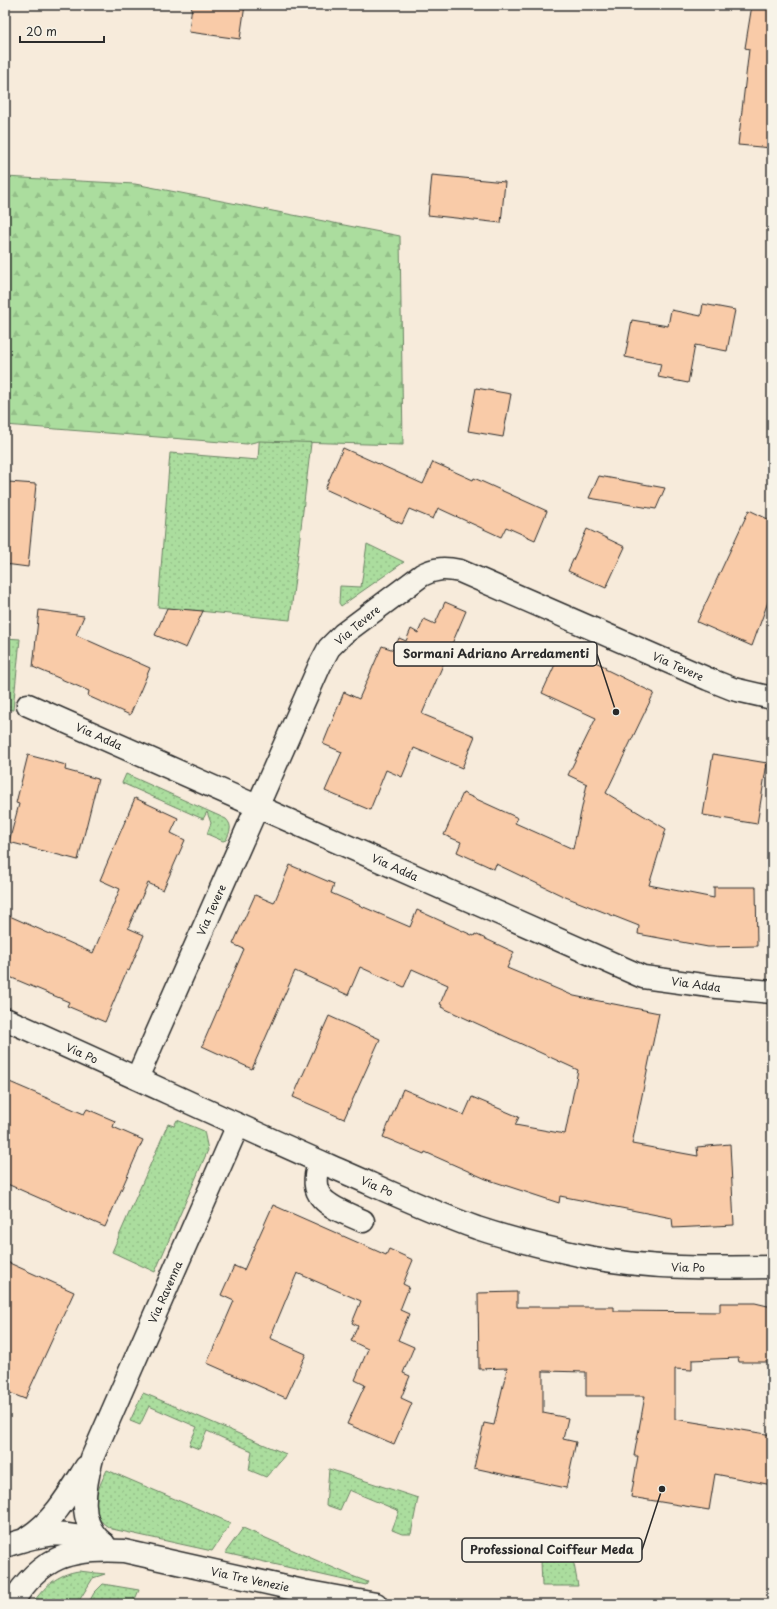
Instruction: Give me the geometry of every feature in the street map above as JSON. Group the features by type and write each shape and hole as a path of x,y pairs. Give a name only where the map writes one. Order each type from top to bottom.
{"street":[{"name":"Via Tevere","path":"137,1078 320,665 329,648 343,634 422,575 433,569 446,568 474,576 708,679 733,689 772,698"},
{"name":"Via Adda","path":"28,705 643,976 717,987 772,992"},
{"name":"Via Po","path":"5,1019 320,1162 442,1215 478,1228 580,1255 658,1267 772,1267"},
{"name":"Via Ravenna","path":"13,1543 38,1530 56,1511 92,1458 238,1125"},
{"path":"320,1162 315,1178 318,1193 324,1201 332,1207 362,1221"},
{"name":"Via Ravenna","path":"92,1458 85,1490 86,1511 89,1526 92,1532 103,1543"},
{"name":"Via Tre Venezie","path":"13,1543 51,1533 77,1535 103,1543 124,1552"},
{"name":"Via Tre Venezie","path":"11,1604 28,1581 51,1561 66,1555 100,1550 124,1552 288,1588 376,1604"}],"green space":[{"path":"5,177 135,184 400,236 403,445 259,441 247,444 5,425"},
{"path":"260,429 312,435 290,620 158,607 170,453 258,460"},
{"path":"367,544 404,562 341,606 339,603 340,586 361,587"},
{"path":"5,638 20,639 13,710 5,709"},
{"path":"126,774 226,819 230,824 230,832 226,840 223,841 207,834 211,823 207,812 203,819 122,783"},
{"path":"177,1120 204,1131 208,1150 155,1272 112,1252 168,1124 174,1126"},
{"path":"143,1393 286,1454 266,1477 249,1470 252,1451 207,1431 199,1449 189,1445 197,1427 149,1406 140,1425 130,1421"},
{"path":"329,1469 418,1498 411,1534 402,1534 392,1530 399,1511 349,1490 340,1510 326,1505"},
{"path":"107,1470 231,1523 212,1551 112,1529 104,1524 98,1517 96,1510 97,1494"},
{"path":"243,1528 368,1582 366,1585 225,1553"},
{"path":"569,1560 574,1564 578,1586 542,1586 541,1561"},
{"path":"79,1571 105,1574 93,1578 77,1604 32,1604 41,1592 52,1582 64,1575"},
{"path":"103,1584 139,1590 133,1604 88,1604 94,1593"}],"building":[{"path":"192,5 245,5 240,39 189,32"},
{"path":"752,5 772,5 772,148 738,145 749,49 745,48"},
{"path":"432,175 505,182 501,223 428,215"},
{"path":"703,304 735,310 727,351 695,345 688,383 658,377 661,364 625,357 632,320 668,326 671,310 701,316"},
{"path":"476,388 511,394 503,437 468,431"},
{"path":"343,448 423,484 433,462 473,480 474,478 547,511 535,540 506,527 501,537 438,508 433,519 409,509 402,524 325,489"},
{"path":"599,476 665,488 656,509 589,498"},
{"path":"8,482 36,484 28,567 5,564 5,514"},
{"path":"749,510 772,521 772,591 752,646 697,622"},
{"path":"587,529 625,547 606,588 568,571"},
{"path":"445,602 466,611 422,714 475,736 462,768 414,748 402,777 386,770 370,810 325,791 342,752 323,744 344,692 359,699 382,646 394,650 399,638 406,641 411,629 418,633 424,619 435,624"},
{"path":"167,608 203,611 186,648 155,635"},
{"path":"39,610 84,616 76,635 150,668 130,715 88,696 89,691 33,667"},
{"path":"563,647 606,667 605,669 654,693 606,793 666,829 649,885 714,898 714,887 756,887 757,946 708,947 638,934 639,926 563,896 496,864 494,869 457,852 461,842 444,835 463,793 518,818 515,823 573,849 587,784 568,775 596,718 542,693"},
{"path":"713,754 767,763 757,824 703,815"},
{"path":"28,755 66,765 65,770 98,779 78,860 9,842 19,804 16,803"},
{"path":"135,798 178,818 171,833 185,840 163,890 148,883 128,928 144,935 105,1022 67,1006 69,1002 5,975 5,914 93,953 120,889 100,880"},
{"path":"290,865 334,884 331,893 410,927 417,910 474,936 475,934 514,952 507,968 574,996 659,1013 632,1144 698,1156 697,1147 730,1144 734,1225 673,1228 672,1218 560,1196 559,1203 486,1179 425,1152 424,1154 383,1137 403,1089 464,1115 472,1097 519,1117 515,1125 565,1134 578,1070 441,1007 442,1005 440,1004 448,985 412,969 404,987 360,967 348,995 295,971 252,1069 202,1046 244,949 233,944 255,895 274,903"},
{"path":"329,1016 380,1039 344,1119 293,1097"},
{"path":"5,1080 84,1114 87,1109 115,1121 113,1127 143,1140 105,1227 5,1183"},
{"path":"273,1205 386,1255 389,1249 413,1260 403,1284 409,1287 400,1310 409,1314 398,1340 414,1347 403,1373 410,1376 401,1398 412,1403 394,1444 347,1424 365,1385 355,1380 368,1349 351,1341 358,1326 352,1323 361,1301 297,1273 270,1338 306,1354 286,1398 207,1363 234,1301 221,1295 234,1266 244,1270"},
{"path":"5,1261 74,1292 25,1399 5,1391"},
{"path":"517,1292 517,1307 614,1307 614,1311 720,1312 720,1303 755,1303 772,1307 772,1362 739,1362 738,1358 692,1360 692,1370 675,1369 675,1419 772,1435 772,1485 715,1474 709,1510 631,1497 638,1456 634,1456 645,1396 586,1396 586,1372 543,1371 543,1413 568,1418 563,1439 576,1442 566,1488 474,1468 484,1423 494,1425 507,1368 479,1369 478,1293"}],"place":[{"name":"Sormani Adriano Arredamenti","path":"616,712"},
{"name":"Professional Coiffeur Meda","path":"662,1489"}]}
